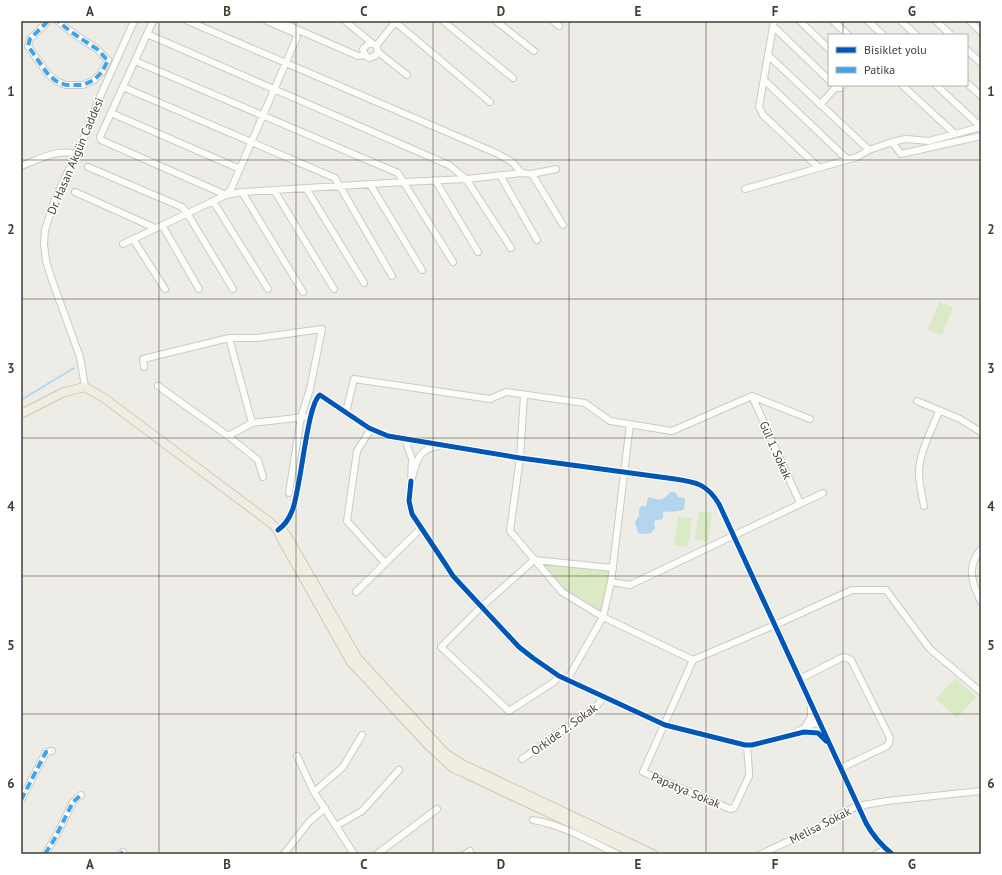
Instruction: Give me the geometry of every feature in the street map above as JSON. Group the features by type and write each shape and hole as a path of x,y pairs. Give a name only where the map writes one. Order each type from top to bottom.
{"main road":[{"path":"21,414 64,392 85,386 104,398 272,523 278,530 351,662 363,677 437,754 453,768 475,774 653,854"},
{"path":"475,774 619,852 636,854"}],"street":[{"path":"48,21 30,40 28,46 47,73 56,81 66,85 83,85 94,80 102,72 108,60 103,57 99,50 77,37 58,21"},
{"name":"Dr. Hasan Akgün Caddesi","path":"85,386 80,357 52,280 46,261 44,244 48,219 55,199 134,21"},
{"path":"153,21 100,137 101,140 226,195"},
{"path":"188,21 496,152 512,162 522,173"},
{"path":"226,195 231,189 240,169 297,37 296,33 267,21"},
{"path":"278,21 358,56 365,55 371,58 375,56 375,47 395,21 490,102"},
{"path":"287,21 294,28"},
{"path":"345,21 407,75"},
{"path":"443,21 512,78"},
{"path":"496,21 534,51"},
{"path":"553,21 559,26"},
{"path":"800,21 828,48"},
{"path":"833,21 847,34"},
{"path":"868,21 882,34"},
{"path":"901,21 915,34"},
{"path":"936,21 950,34"},
{"path":"970,21 981,32"},
{"path":"774,23 760,106 763,114 818,167"},
{"path":"774,23 828,79"},
{"path":"147,34 449,165 466,179 511,248"},
{"path":"365,55 363,51 364,47 368,44 375,47"},
{"path":"968,51 981,63"},
{"path":"768,56 870,150"},
{"path":"135,61 398,173 453,262"},
{"path":"764,81 846,159"},
{"path":"968,83 981,96"},
{"path":"820,104 835,86"},
{"path":"903,86 955,134"},
{"path":"937,86 981,128"},
{"path":"123,87 335,178 392,276"},
{"path":"111,113 240,169"},
{"path":"745,189 857,157 870,150 892,142 906,139 929,140 981,128"},
{"path":"892,142 901,154 981,136"},
{"path":"21,166 57,153 66,152 76,154"},
{"path":"88,167 182,207 233,289"},
{"path":"124,244 226,195 242,192 466,179 522,173 532,174 556,169"},
{"path":"532,174 563,225"},
{"path":"500,175 537,240"},
{"path":"435,180 478,252"},
{"path":"370,184 422,270"},
{"path":"306,188 364,283"},
{"path":"274,190 334,288"},
{"path":"75,192 155,228"},
{"path":"242,192 303,292"},
{"path":"213,201 268,289"},
{"path":"162,225 199,289"},
{"path":"133,239 165,288"},
{"path":"144,367 143,359 229,338 257,338 322,329 310,389 301,416 289,494"},
{"path":"229,338 252,423"},
{"path":"346,412 354,379 490,399 506,392 584,403 610,421 672,431 752,396 810,419"},
{"path":"158,386 228,436 258,460 263,477"},
{"path":"278,530 285,524 293,510 298,494 310,418 317,397 320,395 371,429 388,436 520,458 691,481 705,487 713,494 719,504 858,806 873,835 885,849 892,854"},
{"path":"524,395 520,458 510,531 562,592 603,617 693,660"},
{"name":"Gül 1. Sokak","path":"752,396 800,503"},
{"path":"917,401 960,419 981,432"},
{"path":"924,506 920,483 921,460 939,411"},
{"path":"228,436 252,423 301,416 310,418"},
{"path":"567,680 603,617 613,568 630,424"},
{"path":"371,429 357,451 347,521 385,563"},
{"path":"406,439 406,445 412,459 409,500 412,514 453,576 519,647 537,661 559,676 665,726 732,743 747,745 792,734 814,732 822,736 830,745"},
{"path":"410,481 422,448 414,441"},
{"path":"419,456 424,451 441,445"},
{"path":"611,582 630,585 823,492"},
{"path":"356,592 421,528"},
{"path":"981,549 974,558 971,573 973,585 981,602"},
{"path":"559,676 554,682 509,711 441,647 481,607 534,560 613,568"},
{"path":"665,726 693,660 852,590 886,590 930,649 981,692"},
{"path":"800,679 841,658 845,657 851,660 890,738 887,746 841,768"},
{"name":"Orkide 2. Sokak","path":"522,759 596,707 603,697"},
{"path":"803,728 811,717 812,710 810,703"},
{"path":"792,734 815,723 820,724 822,727"},
{"name":"Papatya Sokak","path":"665,726 643,772 730,809 734,808 748,776 747,745"},
{"path":"314,792 343,767 362,734"},
{"path":"21,800 46,752 52,751"},
{"path":"297,756 314,792 354,854"},
{"path":"336,826 362,811 399,770"},
{"name":"Melisa Sokak","path":"761,854 821,826 846,811 858,806 888,801 981,791"},
{"path":"44,854 55,838 73,802 81,795"},
{"path":"284,854 309,822 325,808"},
{"path":"377,854 437,809"},
{"path":"533,820 544,822 571,832 619,852"},
{"path":"876,854 885,849"}],"green space":[{"path":"939,302 953,307 942,335 928,330"},
{"path":"699,511 712,513 708,541 695,539"},
{"path":"678,517 692,519 688,547 674,545"},
{"path":"534,560 613,568 603,617 562,592"},
{"path":"955,678 976,697 957,718 936,699"}],"water":[{"path":"670,492 675,492 678,497 685,498 684,509 663,512 663,519 654,521 655,528 651,533 638,533 635,522 639,516 641,506 646,506 648,497 663,499"}],"waterway":[{"path":"21,400 74,368"}],"marked path":[{"path":"48,21 30,39 28,46 47,73 56,81 66,85 83,85 94,80 102,72 108,60 97,49 58,21"},
{"path":"21,800 46,752 52,751"},
{"path":"45,854 55,838 73,802 81,795"}],"cycle path":[{"path":"278,530 290,517 292,511 311,414 315,401 320,395 369,428 388,436 520,458 682,480 700,485 710,492 719,504 866,823 871,832 892,854"},
{"path":"411,481 409,501 412,514 453,576 519,647 559,676 665,725 745,745 752,745 804,732 818,733 826,741"}]}
